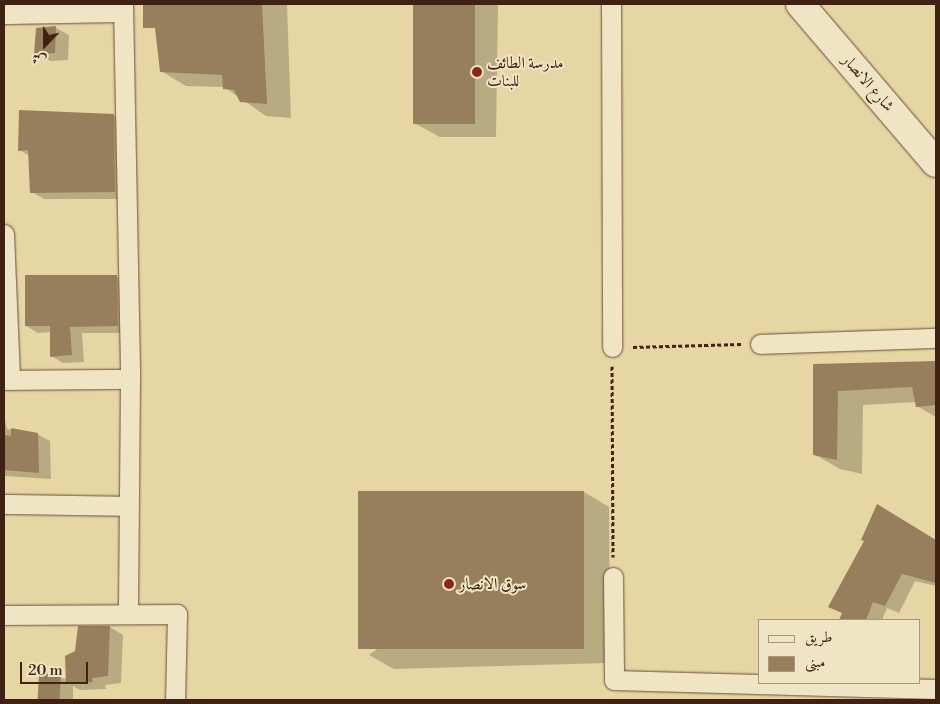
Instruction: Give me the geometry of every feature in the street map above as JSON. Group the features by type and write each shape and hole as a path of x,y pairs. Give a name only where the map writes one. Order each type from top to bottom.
{"street":[{"path":"611,4 612,347"},
{"name":"شارع الانصار","path":"800,4 936,163"},
{"path":"4,14 123,8 130,379 127,506 128,614"},
{"path":"4,234 7,380 130,379"},
{"path":"760,344 936,338"},
{"path":"4,504 127,506"},
{"path":"613,577 614,680 936,689"},
{"path":"4,615 176,614 175,700"}],"path":[{"path":"613,577 612,347 760,344"}],"building":[{"path":"143,4 262,4 267,104 240,102 234,90 223,89 222,75 160,72 155,28 143,28"},
{"path":"413,4 475,4 475,124 413,124"},
{"path":"56,26 55,53 34,55 36,28"},
{"path":"19,110 114,114 115,192 30,193 28,150 18,151"},
{"path":"25,275 117,275 118,326 70,327 72,355 50,357 50,326 25,326"},
{"path":"936,361 936,405 916,407 912,387 838,391 837,460 813,455 813,364"},
{"path":"11,428 38,433 39,473 4,470 4,435 11,436"},
{"path":"358,491 584,491 584,649 358,649"},
{"path":"877,504 936,540 936,583 902,574 885,606 873,602 866,619 839,619 842,613 828,607 864,541 861,540"},
{"path":"78,626 110,626 108,676 92,678 93,682 66,684 65,656 75,651"},
{"path":"39,673 61,674 60,700 38,700"}],"place":[{"name":"مدرسة الطائف للبنات","path":"477,72"},
{"name":"سوق الانصار","path":"449,584"}]}
